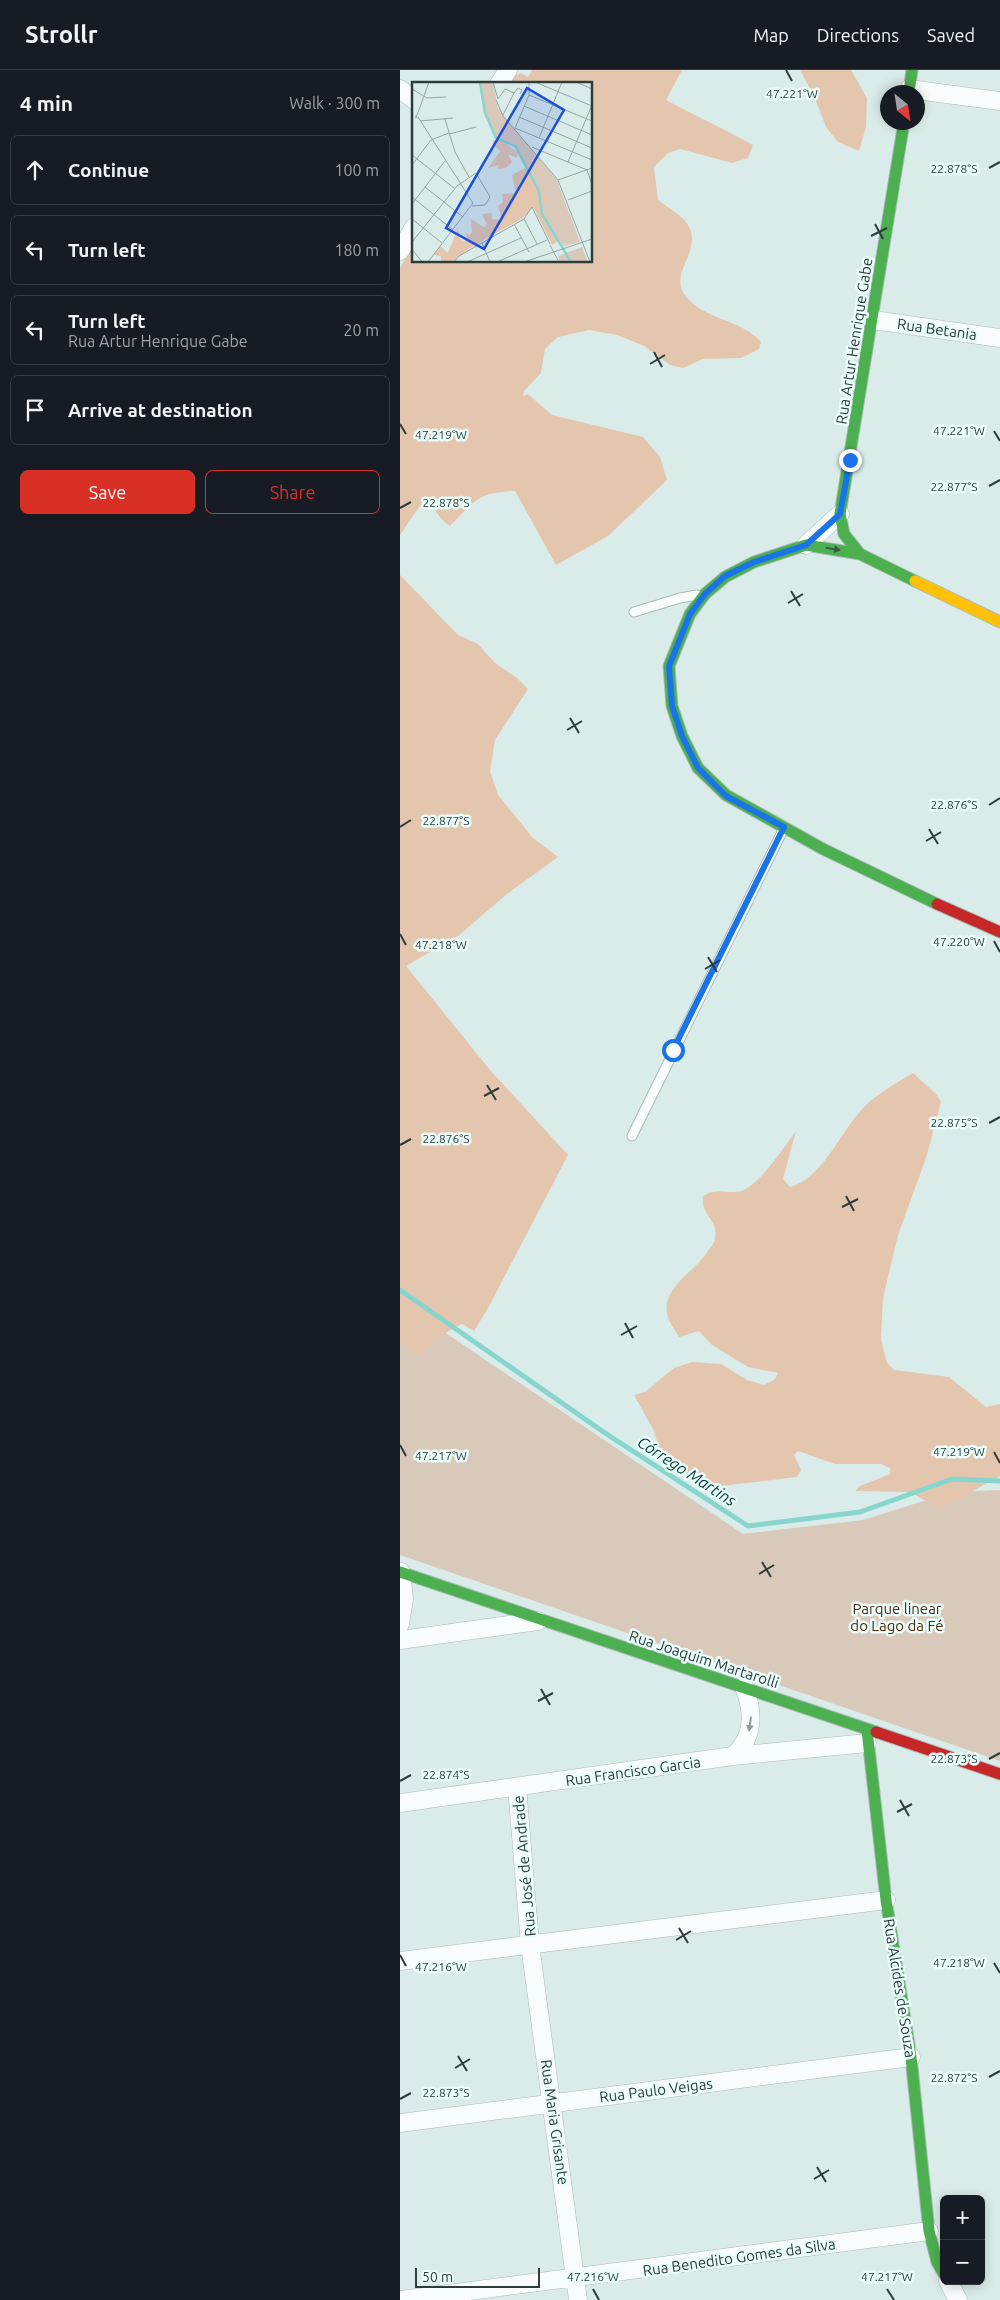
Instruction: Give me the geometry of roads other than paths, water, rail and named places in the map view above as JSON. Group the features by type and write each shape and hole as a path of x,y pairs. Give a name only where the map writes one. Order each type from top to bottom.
{"street":[{"path":"500,82 508,70"},
{"path":"910,85 912,70"},
{"path":"400,89 412,98"},
{"path":"925,93 1000,101"},
{"name":"Rua Artur Henrique Gabe","path":"860,554 844,534 840,514 903,130"},
{"path":"400,251 412,230"},
{"name":"Rua Betania","path":"873,320 1000,338"},
{"path":"840,514 806,545 754,562 725,576 705,594 690,614 669,666 672,706 682,736 698,768 726,796 912,893 1000,932"},
{"path":"806,545 860,554 1000,622"},
{"path":"400,1624 404,1599 401,1572"},
{"name":"Rua Joaquim Martarolli","path":"401,1572 744,1688 867,1736 1000,1774"},
{"path":"400,1640 541,1620"},
{"path":"733,1756 743,1747 748,1735 751,1714 750,1703 744,1688"},
{"name":"Rua Francisco Garcia","path":"400,1803 867,1736"},
{"name":"Rua Alcides de Souza","path":"867,1736 886,1900 911,2057 929,2231 940,2267"},
{"name":"Rua José de Andrade","path":"517,1787 530,1944"},
{"path":"400,1961 886,1900"},
{"name":"Rua Maria Grisante","path":"530,1944 553,2103 578,2300"},
{"name":"Rua Paulo Veigas","path":"400,2123 911,2057"},
{"name":"Rua Benedito Gomes da Silva","path":"401,2300 929,2231"},
{"path":"950,2285 958,2300"}],"lane":[{"path":"634,612 680,598 705,594"},
{"path":"632,1136 784,827"}],"waterway":[{"name":"Córrego Martins","path":"400,1290 605,1433 748,1526 860,1512 952,1479 1000,1481"}],"park label":[{"name":"Parque linear do Lago da Fé","path":"897,1616"}]}
